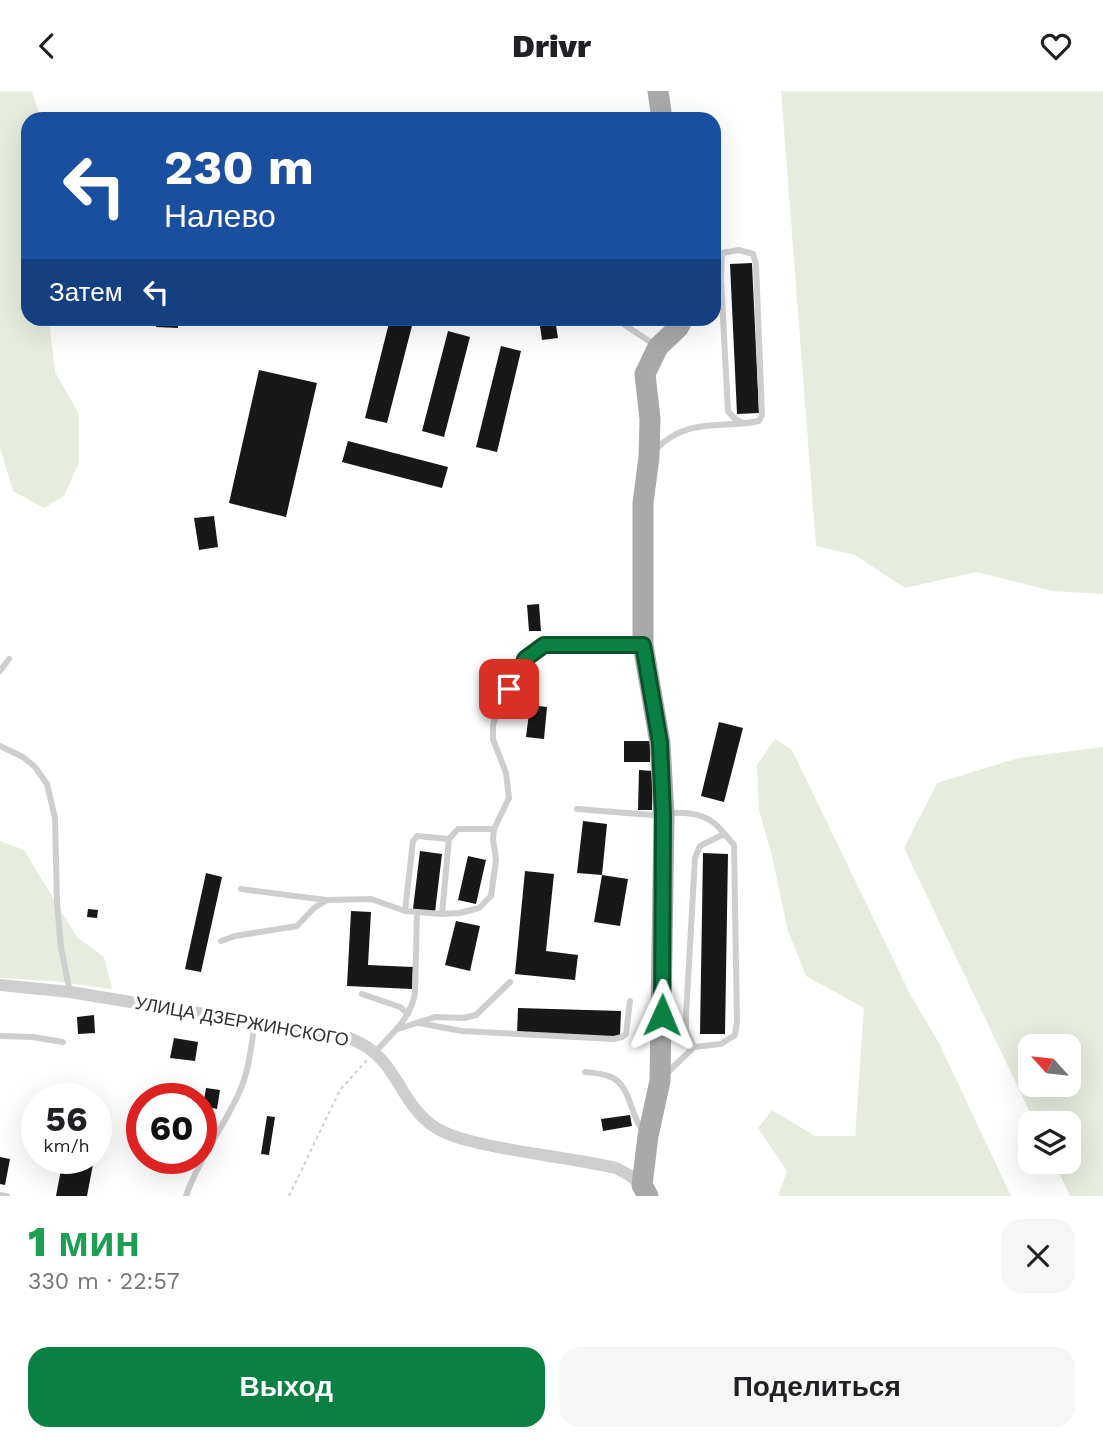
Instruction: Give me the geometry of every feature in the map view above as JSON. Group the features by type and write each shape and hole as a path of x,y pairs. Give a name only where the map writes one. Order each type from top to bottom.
{"main road":[{"path":"658,91 662,112"},
{"name":"УЛИЦА ДЗЕРЖИНСКОГО","path":"645,1191 648,1136 660,1081 663,816 660,743 643,645 643,503 649,457 650,419 645,374 658,347 679,326"}],"street":[{"name":"УЛИЦА ДЗЕРЖИНСКОГО","path":"0,985 70,992 349,1038 375,1052 393,1073 417,1111 447,1134 493,1146 616,1168 629,1175 645,1191"}],"lane":[{"path":"649,457 670,436 681,431 692,427 759,421 762,415 764,405 756,264 753,254 739,250 722,253 721,260"},
{"path":"721,319 728,411 743,422"},
{"path":"626,326 658,347"},
{"path":"241,889 327,900 371,899 405,911 442,914 479,908 491,896 496,860 494,829 509,798 506,773 493,739 493,725 509,689 518,680 525,659 544,645 643,645"},
{"path":"0,671 9,659"},
{"path":"0,746 23,757 35,767 47,784 55,818 61,949 70,992"},
{"path":"578,809 663,816 672,812 699,816 713,822 734,845 735,1035 728,1041 694,1048 674,1064 660,1081"},
{"path":"442,914 449,839 458,829 494,829"},
{"path":"694,1048 686,1030 686,1016 695,858 700,846 724,834"},
{"path":"405,911 412,841 417,836 449,839"},
{"path":"221,941 235,936 297,926 314,908 327,900"},
{"path":"375,1052 398,1029 413,1007 417,912"},
{"path":"398,1029 435,1017 464,1018 476,1015 510,982"},
{"path":"362,994 400,1007 408,1014"},
{"path":"419,1023 462,1031 614,1039 626,1034 630,1001"},
{"path":"186,1196 193,1177 240,1090 246,1074 255,1021"},
{"path":"0,1036 33,1037 62,1042"},
{"path":"585,1072 617,1080 624,1088 637,1123 648,1136"},
{"path":"0,1195 7,1196"}],"path":[{"path":"289,1196 340,1090 375,1052"}],"shaded area":[{"path":"0,91 32,91 39,112 21,112 21,326 50,326 55,372 79,414 79,463 64,496 44,508 13,491 0,448"},
{"path":"781,91 1103,91 1103,594 1053,591 976,572 905,588 855,555 816,546"},
{"path":"775,739 792,750 911,996 939,1043 1011,1196 778,1196 787,1171 758,1128 772,1110 815,1136 855,1136 864,1008 806,976 788,931 759,811 757,765"},
{"path":"1103,747 1103,1196 1070,1196 1060,1174 1081,1174 1081,1111 1029,1111 1023,1097 1082,1097 1082,1034 1018,1034 1018,1087 904,848 937,783 1018,758"},
{"path":"0,841 24,850 77,937 104,957 112,989 54,981 0,978"}],"building":[{"path":"752,263 759,413 737,414 730,264"},
{"path":"178,326 178,328 156,327"},
{"path":"388,326 412,326 387,423 365,418"},
{"path":"540,326 556,326 558,338 542,340"},
{"path":"448,331 470,337 444,437 422,431"},
{"path":"501,346 521,351 497,452 476,447"},
{"path":"259,370 317,383 286,517 229,503"},
{"path":"348,441 448,467 442,488 342,462"},
{"path":"214,516 218,547 199,550 194,518"},
{"path":"539,604 541,631 529,631 527,605"},
{"path":"530,705 547,707 544,739 526,737"},
{"path":"719,722 743,728 724,802 701,796"},
{"path":"624,741 650,741 650,762 624,762"},
{"path":"639,770 653,771 652,810 638,810"},
{"path":"583,821 607,824 602,875 577,873"},
{"path":"420,851 442,854 435,912 413,909"},
{"path":"703,853 728,854 725,1034 700,1034"},
{"path":"468,856 486,860 476,904 458,900"},
{"path":"525,871 554,874 546,951 578,955 575,980 515,974"},
{"path":"206,873 222,877 201,972 185,969"},
{"path":"602,875 628,879 620,926 594,922"},
{"path":"88,909 98,910 97,918 87,917"},
{"path":"351,911 371,912 368,965 413,967 412,989 347,986"},
{"path":"456,921 480,926 470,971 445,965"},
{"path":"518,1008 621,1011 620,1037 517,1034"},
{"path":"94,1015 95,1033 78,1034 77,1017"},
{"path":"174,1038 198,1042 195,1061 170,1058"},
{"path":"630,1115 632,1126 603,1131 601,1119"},
{"path":"267,1116 275,1117 269,1155 261,1154"},
{"path":"0,1157 10,1159 5,1185 0,1184"},
{"path":"60,1174 91,1174 87,1196 56,1196"}],"route":[{"path":"509,689 518,680 525,659 544,645 643,645 660,743 663,816 662,1015"}]}
